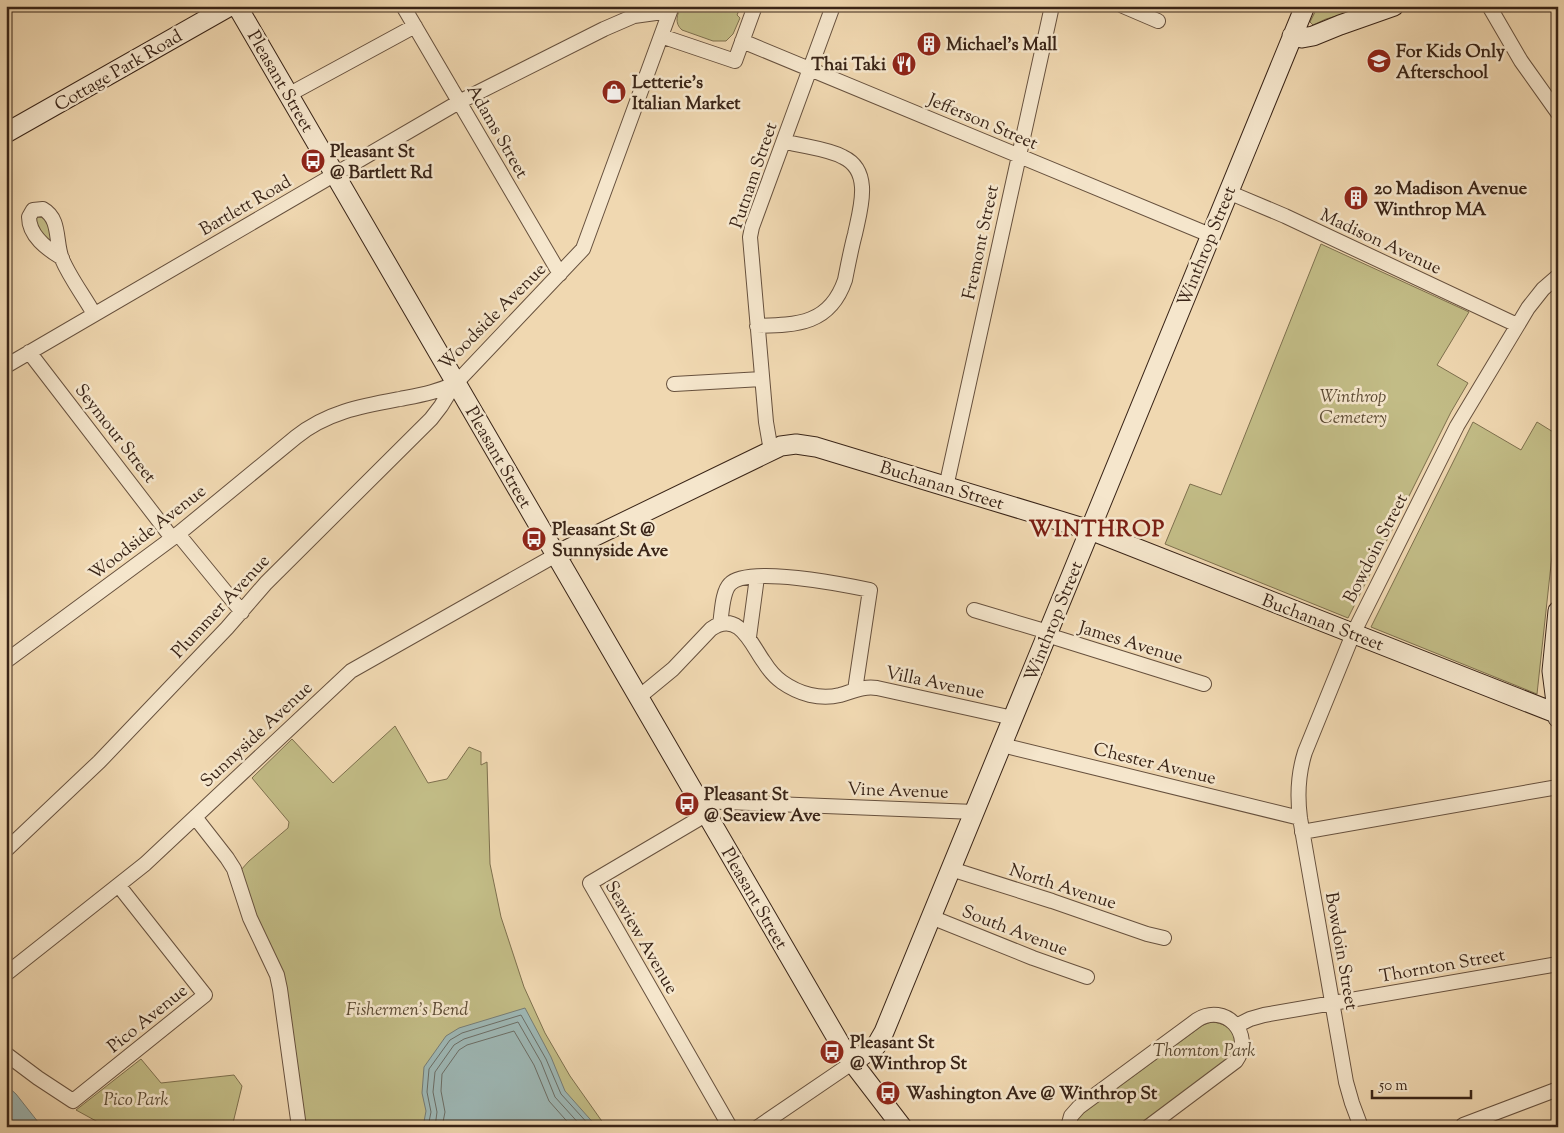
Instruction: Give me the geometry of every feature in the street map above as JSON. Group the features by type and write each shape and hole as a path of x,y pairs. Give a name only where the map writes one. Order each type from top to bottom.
{"main road":[{"name":"Cottage Park Road","path":"6,133 230,6"},
{"name":"Pleasant Street","path":"237,6 852,1063 902,1127"},
{"name":"Winthrop Street","path":"852,1063 873,1049 880,1040 1305,6"},
{"path":"1292,36 1302,38 1313,36 1394,6"},
{"name":"Buchanan Street","path":"556,555 771,451 790,444 806,445 1090,530 1557,714"},
{"path":"1558,612 1552,672 1558,718"}],"street":[{"name":"Adams Street","path":"403,6 560,274"},
{"path":"661,36 734,61 755,6"},
{"name":"Putnam Street","path":"771,451 766,422 757,326 750,248 751,232 833,6"},
{"name":"Fremont Street","path":"946,487 1052,6"},
{"path":"1123,6 1158,21"},
{"path":"1489,6 1524,66 1558,114"},
{"name":"Woodside Avenue","path":"6,661 175,536 296,437 316,423 351,409 433,393 456,383 583,250 671,9"},
{"name":"Bartlett Road","path":"6,366 459,102 604,29 634,16 671,9"},
{"path":"288,95 415,26"},
{"name":"Jefferson Street","path":"742,41 1210,235"},
{"path":"757,326 784,326 806,322 824,312 833,303 845,280 862,203 861,180 857,170 846,158 784,141"},
{"name":"Madison Avenue","path":"1228,192 1285,216 1517,325"},
{"path":"62,258 94,314"},
{"name":"Bowdoin Street","path":"1361,1127 1346,1082 1301,825 1298,787 1303,758 1353,634 1457,426 1517,325 1538,294 1558,276"},
{"name":"Seymour Street","path":"29,352 175,536 242,612"},
{"path":"674,384 762,379"},
{"name":"Plummer Avenue","path":"6,850 99,762 273,577 431,419 456,383"},
{"name":"Sunnyside Avenue","path":"6,974 145,864 351,671 556,555"},
{"path":"750,637 757,577"},
{"path":"720,624 726,592 729,585 739,578 812,579 870,590 855,690"},
{"name":"James Avenue","path":"974,610 1204,684"},
{"path":"639,697 673,669 711,629 720,624 734,626 750,637"},
{"name":"Villa Avenue","path":"750,637 763,661 777,678 799,692 827,697 868,687 877,688 1013,718"},
{"name":"Chester Avenue","path":"1002,745 1301,825 1558,787"},
{"name":"Vine Avenue","path":"703,808 975,812"},
{"name":"Seaview Avenue","path":"703,808 590,883 730,1127"},
{"path":"194,817 231,864 250,918 277,975 299,1127"},
{"name":"North Avenue","path":"951,870 1164,938"},
{"name":"Pico Avenue","path":"6,1054 73,1101 205,995 119,886"},
{"name":"South Avenue","path":"931,917 1040,961 1087,977"},
{"name":"Thornton Street","path":"1333,1003 1558,964"},
{"path":"1236,1026 1259,1016 1333,1003"},
{"path":"1068,1127 1072,1116 1079,1107 1200,1018 1219,1015 1230,1020 1241,1034 1242,1046 1236,1061 1148,1127"},
{"name":"Winthrop Street","path":"758,1127 852,1063"},
{"path":"1463,1125 1558,1089"}],"green space":[{"path":"681,6 741,6 737,15 740,18 733,34 726,41 713,41 682,30 679,27 677,19"},
{"path":"1318,6 1343,6 1348,9 1347,13 1313,25 1310,22"},
{"path":"36,214 47,219 53,247 35,225"},
{"name":"Winthrop Cemetery","path":"1321,244 1469,312 1437,365 1468,383 1451,412 1348,618 1165,544 1190,484 1221,495"},
{"path":"1473,422 1521,450 1537,422 1558,435 1558,500 1537,694 1371,627"},
{"name":"Fishermen's Bend","path":"395,726 428,783 447,779 469,747 481,752 481,765 487,762 490,864 501,917 524,987 545,1033 570,1076 606,1127 303,1127 293,1052 240,871 288,828 289,822 252,778 292,739 333,783"},
{"name":"Thornton Park","path":"1211,1022 1226,1026 1234,1036 1234,1048 1231,1055 1225,1061 1136,1127 1075,1127 1083,1113 1203,1025"},
{"name":"Pico Park","path":"141,1059 161,1083 234,1075 242,1086 232,1127 107,1127 76,1110"}],"water":[{"path":"525,1008 551,1057 565,1091 597,1127 423,1127 426,1111 422,1093 424,1067 446,1036 459,1028"},
{"path":"6,1085 16,1094 42,1127 6,1127"}],"place":[{"name":"Michael's Mall","path":"929,44"},
{"name":"For Kids Only Afterschool","path":"1379,61"},
{"name":"Thai Taki","path":"904,64"},
{"name":"Letterie's Italian Market","path":"614,92"},
{"name":"Pleasant St @ Bartlett Rd","path":"313,161"},
{"name":"20 Madison Avenue Winthrop MA","path":"1356,198"},
{"name":"Pleasant St @ Sunnyside Ave","path":"534,539"},
{"name":"Pleasant St @ Seaview Ave","path":"687,804"},
{"name":"Pleasant St @ Winthrop St","path":"832,1052"},
{"name":"Washington Ave @ Winthrop St","path":"888,1093"}],"district":[{"name":"WINTHROP","path":"1097,528"}]}
